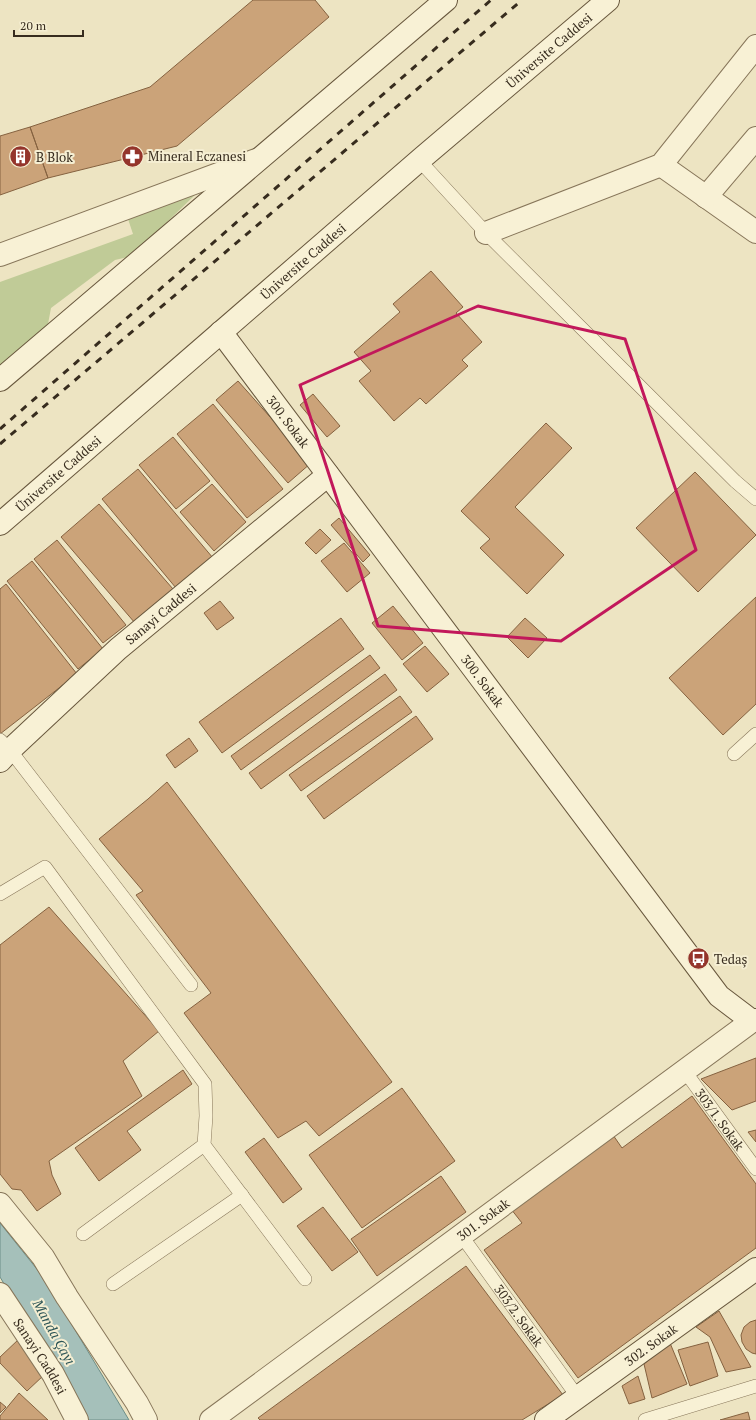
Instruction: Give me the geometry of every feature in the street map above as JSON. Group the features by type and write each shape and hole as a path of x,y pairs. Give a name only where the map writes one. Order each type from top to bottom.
{"street":[{"path":"0,380 446,0"},
{"name":"Üniversite Caddesi","path":"0,524 419,160 608,0"},
{"path":"486,233 661,165 756,46"},
{"path":"706,197 756,138"},
{"path":"0,255 259,159"},
{"path":"661,165 756,232"},
{"name":"300. Sokak","path":"221,332 719,996 754,1020"},
{"name":"Sanayi Caddesi","path":"3,751 118,649 328,475"},
{"name":"301. Sokak","path":"211,1420 684,1070 754,1020"},
{"path":"0,1204 43,1257 67,1297 137,1402 146,1420"},
{"name":"302. Sokak","path":"546,1420 577,1396 756,1269"},
{"name":"Sanayi Caddesi","path":"0,1294 53,1374 77,1420"}],"lane":[{"path":"419,160 486,233 729,475 756,499"},
{"path":"734,754 756,734"},
{"path":"3,751 191,985"},
{"path":"0,894 45,867 206,1084 204,1145 305,1279"},
{"name":"303/1. Sokak","path":"684,1070 756,1169"},
{"path":"83,1234 204,1145"},
{"path":"113,1284 242,1196"},
{"name":"303/2. Sokak","path":"461,1235 577,1396"},
{"path":"645,1420 755,1390"}],"highlighted area":[{"path":"478,306 625,339 696,550 561,641 378,626 300,385"}],"green space":[{"path":"198,192 132,256 115,260 51,308 48,324 0,368 0,282 133,234 128,219"}],"water":[{"name":"Manda Çayı","path":"0,1223 44,1278 129,1420 85,1420 0,1277"}],"building":[{"path":"253,0 315,0 329,17 177,146 48,178 30,127 150,87"},
{"name":"B Blok","path":"30,127 48,178 0,195 0,136"},
{"path":"431,271 463,307 456,313 482,342 462,360 468,366 426,404 420,398 394,421 359,381 371,371 354,352 400,312 393,304"},
{"path":"238,381 311,463 288,483 216,400"},
{"path":"313,394 340,426 327,437 300,405"},
{"path":"213,404 283,489 247,518 177,434"},
{"path":"546,423 572,448 515,507 564,555 527,594 480,548 490,539 461,511"},
{"path":"173,437 210,481 176,509 139,465"},
{"path":"138,469 213,558 176,588 102,499"},
{"path":"695,472 756,535 698,592 636,528"},
{"path":"212,484 246,522 214,551 180,512"},
{"path":"99,504 173,589 135,623 61,537"},
{"path":"339,518 370,555 363,562 331,525"},
{"path":"320,529 331,540 316,554 305,543"},
{"path":"57,540 126,625 103,643 34,559"},
{"path":"344,543 370,573 347,592 321,561"},
{"path":"32,561 103,649 78,669 7,581"},
{"path":"6,584 77,674 0,734 0,589"},
{"path":"756,597 756,704 723,735 669,678"},
{"path":"220,601 234,618 217,630 204,613"},
{"path":"393,606 423,643 402,660 372,623"},
{"path":"341,618 364,649 222,753 199,722"},
{"path":"525,618 547,638 528,658 507,637"},
{"path":"425,646 449,674 427,692 403,664"},
{"path":"370,655 380,668 241,770 231,756"},
{"path":"385,674 397,690 261,789 249,773"},
{"path":"400,696 412,712 301,791 289,775"},
{"path":"416,716 433,739 324,819 307,796"},
{"path":"189,738 198,751 175,768 166,755"},
{"path":"167,782 392,1082 319,1136 306,1121 278,1138 184,1013 211,993 136,895 143,891 99,839"},
{"path":"49,907 159,1031 123,1061 142,1096 49,1161 52,1175 61,1194 37,1211 21,1190 12,1189 0,1174 0,945"},
{"path":"756,1058 756,1101 732,1110 701,1079"},
{"path":"183,1070 192,1084 127,1131 141,1150 99,1181 75,1148"},
{"path":"402,1088 455,1161 362,1228 309,1155"},
{"path":"692,1096 756,1184 756,1248 578,1378 484,1250 522,1223 511,1209 613,1135 622,1148"},
{"path":"756,1130 756,1142 748,1132"},
{"path":"264,1138 302,1189 283,1203 245,1152"},
{"path":"441,1176 466,1212 377,1276 351,1239"},
{"path":"323,1207 358,1252 332,1271 297,1226"},
{"path":"466,1266 563,1395 522,1420 260,1420 258,1418"},
{"path":"719,1311 751,1367 726,1372 710,1337 696,1327"},
{"path":"756,1320 756,1354 746,1349 742,1342 741,1335 744,1327 750,1322"},
{"path":"19,1339 44,1375 27,1391 0,1363 0,1357"},
{"path":"708,1342 718,1376 690,1386 678,1350"},
{"path":"670,1343 687,1384 652,1398 644,1364"},
{"path":"638,1376 645,1399 629,1404 622,1386"},
{"path":"19,1393 48,1420 0,1420 0,1416"},
{"path":"0,1402 6,1407 0,1413"},
{"path":"748,1412 750,1420 720,1420"}],"railway":[{"path":"0,429 491,0"},
{"path":"0,444 522,0"}],"place":[{"name":"Mineral Eczanesi","path":"132,156"},
{"name":"B Blok","path":"20,157"},
{"name":"Tedaş","path":"699,959"}]}
